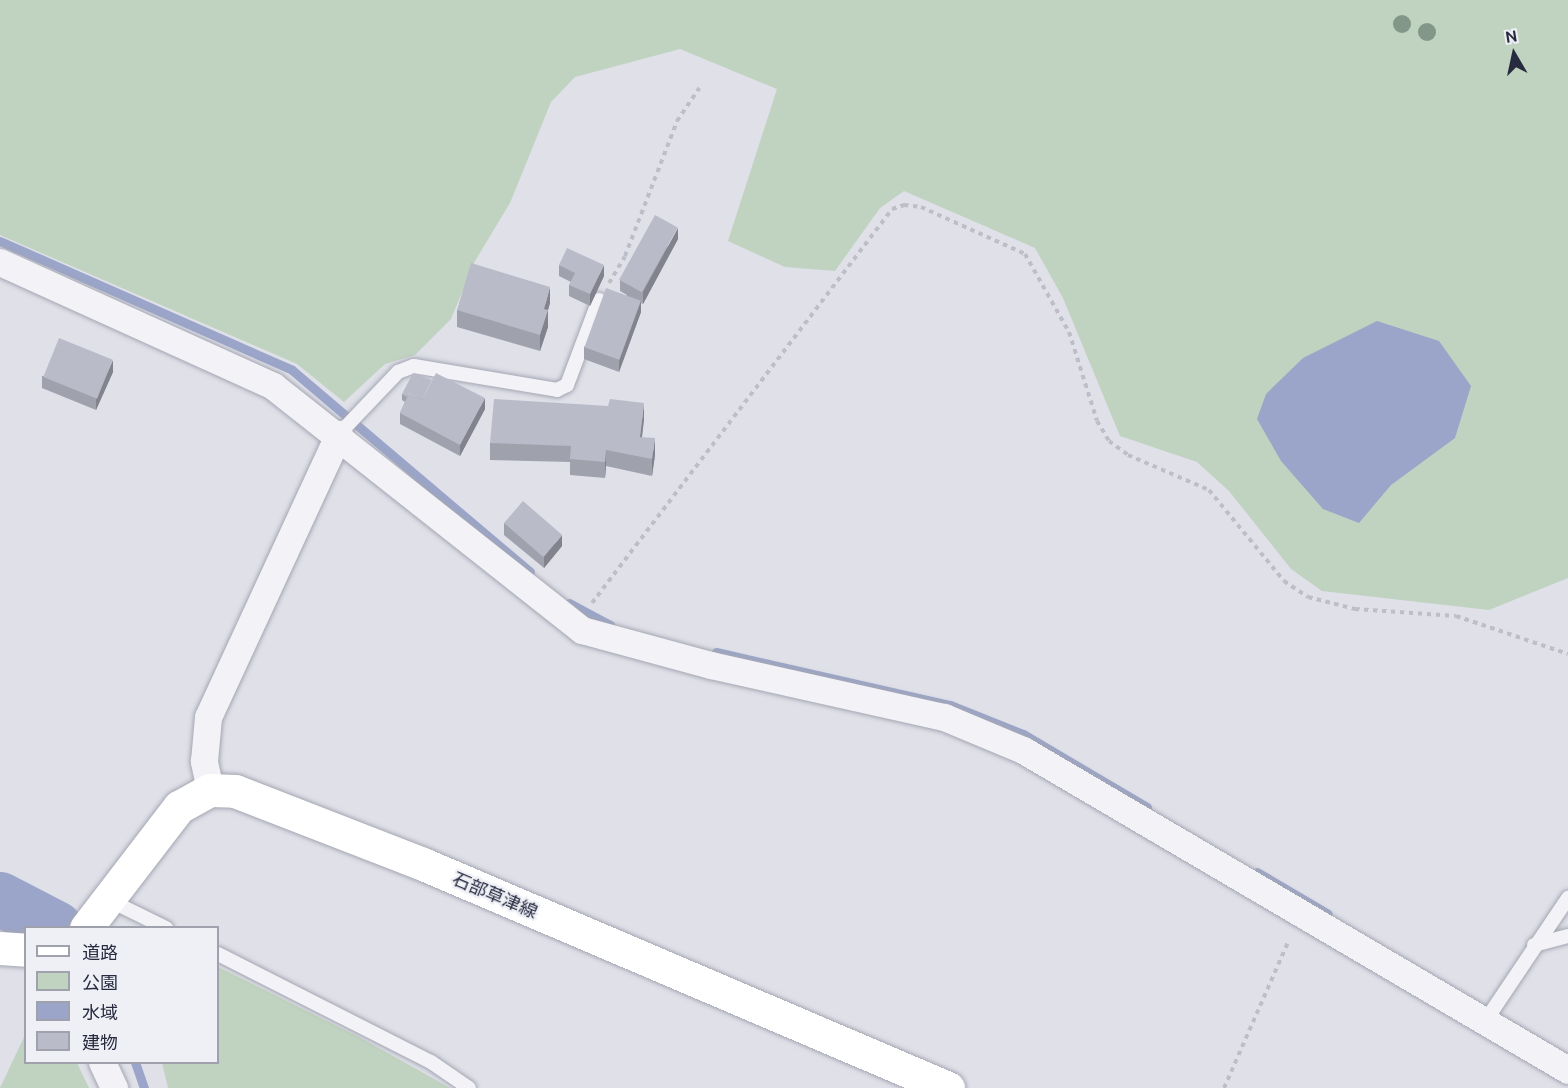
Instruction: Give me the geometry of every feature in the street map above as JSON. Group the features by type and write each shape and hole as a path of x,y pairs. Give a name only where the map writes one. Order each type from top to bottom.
{"main road":[{"path":"96,916 179,807 210,790"},
{"name":"石部草津線","path":"210,790 270,802 948,1088"},
{"path":"0,948 24,950"}],"street":[{"path":"0,262 273,386 348,424 582,630 711,665 944,717 1023,750 1301,914 1488,1017 1568,1070"},
{"path":"210,790 204,761 208,717 348,424"},
{"path":"103,1064 114,1088"}],"lane":[{"path":"348,424 398,372 414,366 557,390 567,385 599,300"},
{"path":"1488,1017 1534,945 1568,898"},
{"path":"96,916 160,926"},
{"path":"1534,945 1568,936"},
{"path":"219,955 431,1062 469,1088"}],"path":[{"path":"599,300 625,256 677,121 699,88"},
{"path":"588,608 892,209 904,205 921,207 1024,254 1070,332 1097,421 1109,441 1128,455 1209,490 1284,580 1308,597 1355,609 1456,616 1568,654"},
{"path":"1224,1088 1301,914"}],"green space":[{"path":"0,0 1568,0 1568,578 1489,610 1322,591 1291,569 1229,491 1197,462 1120,436 1063,298 1035,248 904,191 880,208 835,271 785,267 728,241 777,89 680,49 575,77 551,102 510,203 475,261 451,319 415,355 385,364 344,402 297,364 0,235"},
{"path":"219,967 361,1038 450,1088 168,1088 162,1064 219,1064"},
{"path":"24,1037 24,1064 77,1064 89,1088 0,1088"}],"water":[{"path":"1377,321 1439,341 1471,386 1455,438 1391,485 1359,523 1323,509 1281,461 1257,419 1266,394 1303,358"}],"building":[{"path":"655,215 678,228 642,292 619,280"},
{"path":"567,248 604,265 590,294 569,285 575,273 559,265"},
{"path":"471,263 550,287 544,309 548,310 540,335 457,310"},
{"path":"606,288 641,301 619,360 584,347"},
{"path":"59,338 113,360 97,399 43,377"},
{"path":"413,373 432,380 422,400 409,393 407,397 402,394"},
{"path":"436,373 485,398 460,445 400,413 409,393 422,400"},
{"path":"494,399 608,406 610,399 644,403 640,437 655,438 652,459 606,450 605,462 570,459 571,446 490,443"},
{"path":"523,501 562,535 543,557 504,523"}],"waterway":[{"path":"0,241 292,370 530,572"},
{"path":"569,603 610,625"},
{"path":"716,652 950,705 1023,734 1147,807"},
{"path":"1257,872 1328,914"},
{"path":"0,899 52,926"},
{"path":"136,1064 144,1088"}]}
